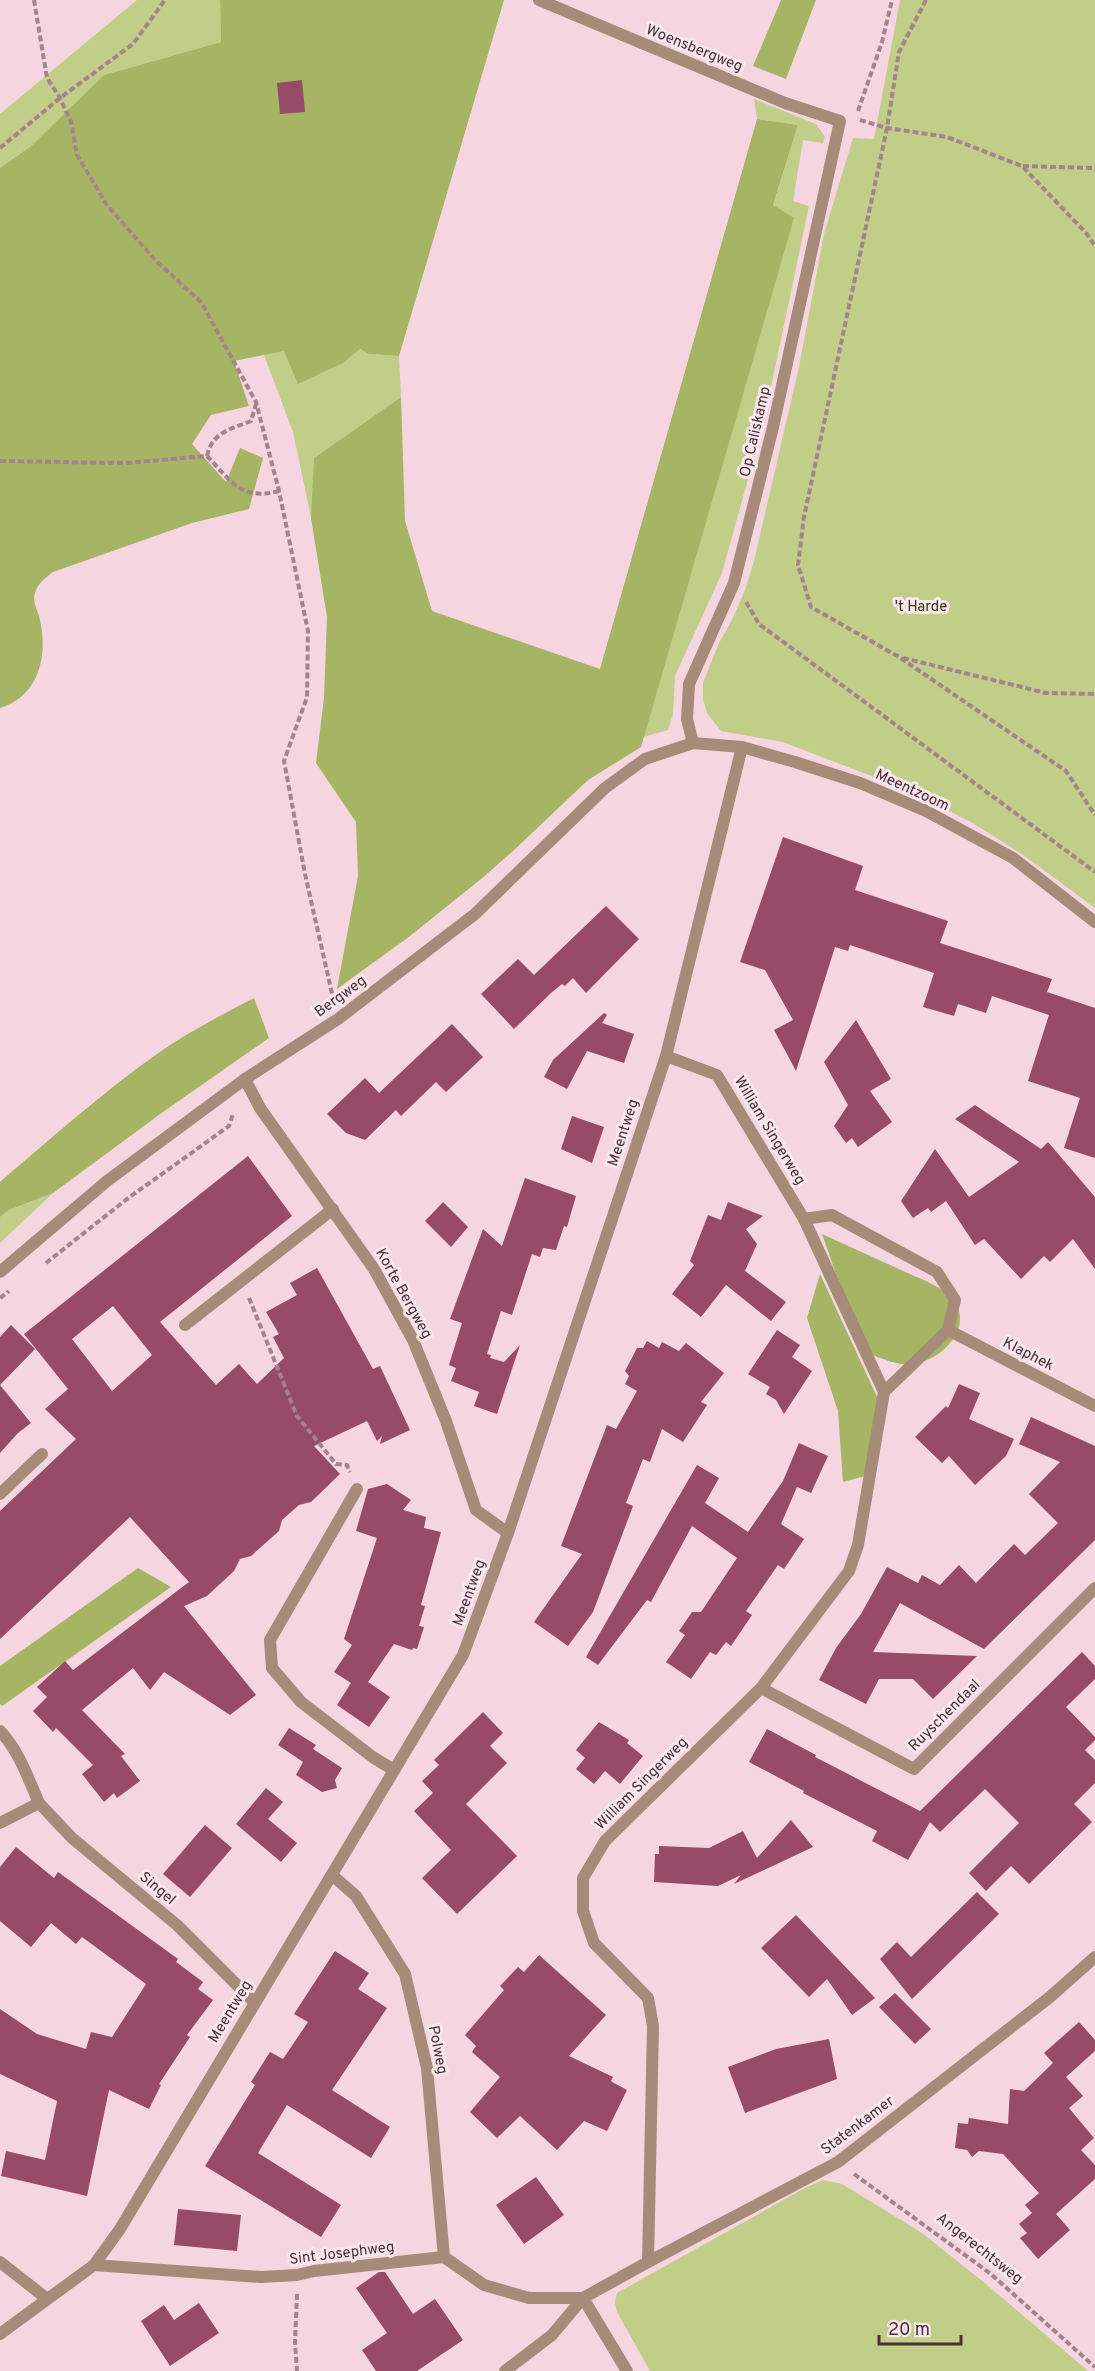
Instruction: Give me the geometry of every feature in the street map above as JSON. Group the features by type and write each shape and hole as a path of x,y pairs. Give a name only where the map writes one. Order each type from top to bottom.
{"street":[{"name":"Woensbergweg","path":"539,0 775,99 840,121"},
{"name":"Op Caliskamp","path":"693,743 687,719 689,684 734,583 773,427 840,121"},
{"name":"Bergweg","path":"0,1272 107,1181 245,1079 338,1019 475,914 605,788 645,759 693,743"},
{"name":"Meentzoom","path":"693,743 742,747 860,783 926,811 1013,858 1095,922"},
{"name":"Meentweg","path":"0,2334 46,2298 94,2265 120,2229 463,1655 508,1533 666,1056 742,747"},
{"name":"William Singerweg","path":"648,2262 653,2026 648,1998 594,1943 583,1911 583,1878 605,1842 761,1688 849,1571 858,1545 884,1392 804,1219 717,1075 666,1056"},
{"name":"Korte Bergweg","path":"245,1079 260,1107 374,1269 413,1340 446,1421 476,1510 508,1533"},
{"path":"185,1325 333,1209"},
{"path":"804,1219 832,1215 937,1272 955,1300 948,1330 884,1392"},
{"name":"Klaphek","path":"948,1330 1095,1406"},
{"path":"0,1494 42,1454"},
{"path":"357,1489 270,1640 272,1668 301,1702 393,1770"},
{"name":"Ruyschendaal","path":"761,1688 914,1768 1095,1588"},
{"name":"Singel","path":"0,1731 16,1751 39,1803 72,1838 177,1926 255,2002"},
{"path":"0,1823 39,1803"},
{"name":"Polweg","path":"332,1875 356,1896 405,1974 427,2068 444,2257"},
{"name":"Statenkamer","path":"583,2298 838,2162 1050,1997 1095,1957"},
{"path":"444,2257 484,2285 529,2298 583,2298"},
{"name":"Sint Josephweg","path":"94,2265 261,2277 297,2275 314,2271 444,2257"},
{"path":"0,2262 46,2298"},
{"path":"505,2371 552,2335 583,2298"},
{"path":"583,2298 627,2371"}],"path":[{"path":"34,0 47,78 60,98 71,122 77,155 107,205 156,261 201,302 256,402 279,491 308,631 307,697 284,761 305,874 338,1019"},
{"path":"0,147 60,98 133,44 165,0"},
{"path":"892,0 882,42 856,118 887,128 947,137 1022,166 1095,168"},
{"path":"926,0 899,52 887,128 804,517 798,565 812,607 900,657 1066,771 1095,815"},
{"path":"1022,166 1087,234 1095,246"},
{"path":"207,456 210,443 225,431 251,421 256,402"},
{"path":"0,461 126,463 207,456"},
{"path":"207,456 239,490 263,495 279,491"},
{"path":"734,583 759,624 1095,872"},
{"path":"900,657 1046,693 1095,694"},
{"path":"36,1270 127,1199 229,1125 245,1079"},
{"path":"242,1281 297,1416 336,1464 347,1465 357,1489"},
{"path":"0,1298 18,1284"},
{"name":"Angerechtsweg","path":"838,2162 991,2274 1095,2367"},
{"path":"297,2275 295,2342 297,2371"}],"green space":[{"path":"137,0 220,0 221,42 104,75 31,146 0,168 0,114"},
{"path":"220,0 504,0 399,356 369,354 360,349 343,363 298,384 284,351 234,361 249,406 211,415 192,444 226,482 240,448 263,458 249,509 192,523 47,576 38,586 34,597 40,620 43,647 38,673 24,694 0,708 0,168 31,146 104,75 221,42"},
{"path":"781,0 816,0 786,79 753,66"},
{"name":"'t Harde","path":"900,0 1095,0 1095,908 1022,854 971,822 905,789 783,742 721,731 707,713 703,699 703,683 719,643 745,590 754,561 799,367 824,234 853,138 874,139"},
{"path":"754,99 816,124 825,137 823,143 803,140 793,201 809,206 763,425 722,573 675,676 673,714 668,730 643,737 773,206 798,125 757,119"},
{"path":"757,119 798,125 773,205 794,218 641,747 588,780 481,879 410,936 337,989 358,876 356,822 316,763 324,698 327,617 311,518 314,458 401,397 405,521 432,611 600,669"},
{"path":"360,349 369,354 399,356 401,397 314,458 312,522 293,432 264,355 284,350 343,363"},
{"path":"254,998 269,1038 53,1193 9,1210 0,1217 0,1182 154,1056 215,1018"},
{"path":"53,1193 0,1243 0,1217 9,1210"},
{"path":"822,1234 942,1290 953,1300 959,1310 960,1321 952,1341 934,1357 913,1364 887,1361 873,1355 844,1297"},
{"path":"820,1274 879,1401 869,1475 843,1482 838,1411 807,1318"},
{"path":"138,1568 171,1587 2,1706 0,1704 0,1666"},
{"path":"823,2180 842,2184 922,2233 1088,2371 650,2371 617,2312 615,2302 617,2293"}],"building":[{"path":"302,80 305,112 280,114 277,83"},
{"path":"783,837 863,866 855,890 948,921 940,943 1052,979 1047,992 1095,1008 1095,1158 1064,1148 1080,1098 1028,1081 1049,1015 992,996 986,1013 958,1004 954,1016 923,1007 934,973 850,945 848,951 835,947 796,1071 774,1030 793,1020 765,970 740,962"},
{"path":"606,906 639,939 586,993 573,978 565,986 562,984 551,993 514,1029 481,994 518,959 534,975"},
{"path":"604,1013 607,1015 602,1023 634,1034 624,1063 587,1051 567,1089 544,1077 553,1060"},
{"path":"856,1020 891,1079 870,1091 892,1122 858,1147 852,1138 846,1143 834,1126 848,1105 824,1062"},
{"path":"452,1024 483,1057 446,1092 436,1082 401,1116 396,1110 365,1140 346,1133 327,1114 365,1078 379,1093"},
{"path":"975,1105 1041,1149 1048,1142 1095,1197 1095,1269 1073,1239 1050,1262 1044,1256 1021,1279 984,1239 975,1245 946,1201 931,1212 928,1208 913,1218 901,1201 935,1149 969,1197 1019,1162 955,1119"},
{"path":"572,1116 604,1127 592,1163 561,1149"},
{"path":"248,1156 292,1216 160,1322 216,1385 239,1364 257,1384 284,1358 273,1337 279,1334 266,1312 297,1295 290,1283 317,1268 373,1369 380,1366 410,1430 380,1444 382,1436 377,1441 367,1421 314,1446 340,1474 311,1502 299,1505 282,1520 279,1531 251,1556 240,1559 234,1571 207,1596 184,1606 256,1695 230,1715 164,1672 150,1690 133,1668 82,1710 125,1754 121,1756 140,1781 117,1798 114,1793 104,1802 82,1774 93,1765 56,1728 53,1732 33,1711 47,1697 37,1687 65,1661 73,1670 189,1582 130,1517 0,1639 0,1511 76,1439 45,1409 68,1389 24,1334","holes":["113,1306 152,1355 112,1391 72,1339"]},
{"path":"525,1178 576,1196 567,1227 564,1226 556,1250 543,1248 540,1257 532,1254 512,1315 501,1311 487,1354 491,1355 490,1358 504,1362 520,1345 497,1414 474,1406 479,1392 451,1381 456,1368 449,1365 462,1323 450,1319 483,1229 502,1246"},
{"path":"443,1202 468,1227 451,1247 425,1221"},
{"path":"728,1202 763,1216 746,1229 757,1244 745,1271 786,1302 771,1321 726,1285 701,1317 672,1294 694,1265 690,1261 708,1215 721,1220"},
{"path":"11,1325 35,1349 0,1385 0,1337"},
{"path":"777,1330 800,1345 792,1357 812,1371 784,1414 776,1400 766,1394 770,1387 748,1374"},
{"path":"647,1341 659,1348 662,1342 679,1351 686,1343 724,1373 701,1402 707,1405 683,1442 662,1429 650,1462 643,1459 626,1503 633,1506 593,1612 568,1646 534,1622 582,1554 561,1546 607,1425 616,1429 637,1391 625,1384 629,1376 625,1371 637,1348 643,1348"},
{"path":"959,1384 980,1393 969,1419 1014,1439 1006,1456 975,1485 949,1456 942,1463 915,1437 946,1406 948,1408"},
{"path":"0,1385 31,1423 18,1433 0,1453"},
{"path":"1031,1417 1095,1446 1095,1540 984,1649 900,1603 873,1652 977,1656 933,1699 913,1679 879,1679 866,1704 819,1680 836,1648 861,1614 887,1567 918,1583 922,1575 940,1585 959,1565 976,1583 1014,1544 1025,1555 1058,1523 1029,1494 1060,1462 1019,1444"},
{"path":"799,1443 828,1456 811,1493 797,1487 781,1524 804,1539 784,1569 778,1565 746,1611 752,1615 731,1646 726,1642 716,1655 710,1652 691,1679 666,1662 685,1635 679,1631 692,1612 701,1612 737,1558 692,1526 651,1602 647,1600 598,1665 586,1657 697,1465 719,1478 705,1503 748,1532 783,1481"},
{"path":"387,1484 411,1500 403,1510 426,1517 424,1528 441,1532 421,1605 425,1606 419,1626 424,1627 417,1649 412,1650 394,1644 368,1682 390,1697 369,1727 337,1705 351,1683 334,1672 352,1645 344,1639 377,1538 356,1531 368,1489"},
{"path":"1082,1652 1095,1666 1095,1679 1066,1707 1095,1737 1095,1740 1085,1750 1095,1760 1095,1783 1074,1804 1092,1822 1029,1884 1011,1866 986,1891 969,1873 1019,1823 985,1789 940,1832 930,1822 908,1860 872,1841 877,1831 749,1762 767,1729 816,1755 815,1757 920,1811"},
{"path":"483,1712 503,1733 490,1746 507,1763 466,1804 517,1856 457,1914 422,1878 451,1850 414,1811 433,1793 422,1781 439,1765 434,1760"},
{"path":"599,1722 629,1740 627,1743 643,1756 620,1784 605,1771 594,1784 576,1769 585,1758 576,1750"},
{"path":"289,1728 316,1745 313,1749 342,1768 335,1780 337,1788 322,1792 296,1775 303,1762 278,1745"},
{"path":"266,1788 283,1802 268,1819 297,1843 281,1862 236,1824"},
{"path":"791,1820 813,1847 734,1884 741,1875 718,1886 654,1882 655,1854 659,1854 659,1846 709,1848 743,1831 757,1858"},
{"path":"205,1825 232,1848 190,1897 163,1874"},
{"path":"16,1847 54,1878 58,1872 178,1959 176,1962 203,1982 198,1989 213,2000 187,2035 190,2037 159,2084 161,2085 149,2109 109,2090 87,2196 1,2176 6,2151 45,2160 57,2101 0,2074 0,2009 37,2034 86,2049 91,2032 112,2037 146,1984 82,1937 76,1944 51,1923 31,1947 0,1921 0,1867"},
{"path":"977,1892 999,1914 912,1999 880,1959 897,1942 911,1957"},
{"path":"796,1915 875,1998 852,2015 827,1979 809,1997 761,1948"},
{"path":"335,1951 369,1973 358,1989 387,2008 332,2090 390,2127 371,2158 287,2105 258,2153 341,2205 321,2237 205,2166 255,2085 251,2082 270,2052 283,2059 308,2022 294,2014"},
{"path":"539,1955 606,2015 569,2056 613,2077 611,2081 627,2090 607,2131 584,2121 557,2150 520,2116 497,2138 470,2112 500,2077 472,2052 476,2046 465,2035 504,1990 500,1986 518,1967 524,1972"},
{"path":"895,1993 931,2029 915,2044 879,2007"},
{"path":"1079,2022 1095,2040 1095,2051 1066,2077 1083,2096 1069,2108 1094,2138 1081,2150 1095,2165 1095,2179 1056,2214 1070,2230 1038,2259 1020,2238 1027,2233 1019,2224 1032,2213 1025,2205 1039,2193 1003,2154 979,2151 972,2157 967,2150 955,2148 958,2123 968,2124 969,2118 1008,2124 1010,2089 1024,2091 1053,2063 1044,2053"},
{"path":"829,2039 837,2079 745,2113 728,2067 776,2049"},
{"path":"536,2177 564,2215 524,2244 496,2205"},
{"path":"178,2209 241,2215 237,2251 174,2245"},
{"path":"379,2272 385,2272 413,2314 435,2299 463,2340 417,2371 376,2371 362,2350 387,2333 356,2288"},
{"path":"199,2303 219,2333 170,2366 141,2321 164,2305 174,2320"}]}
